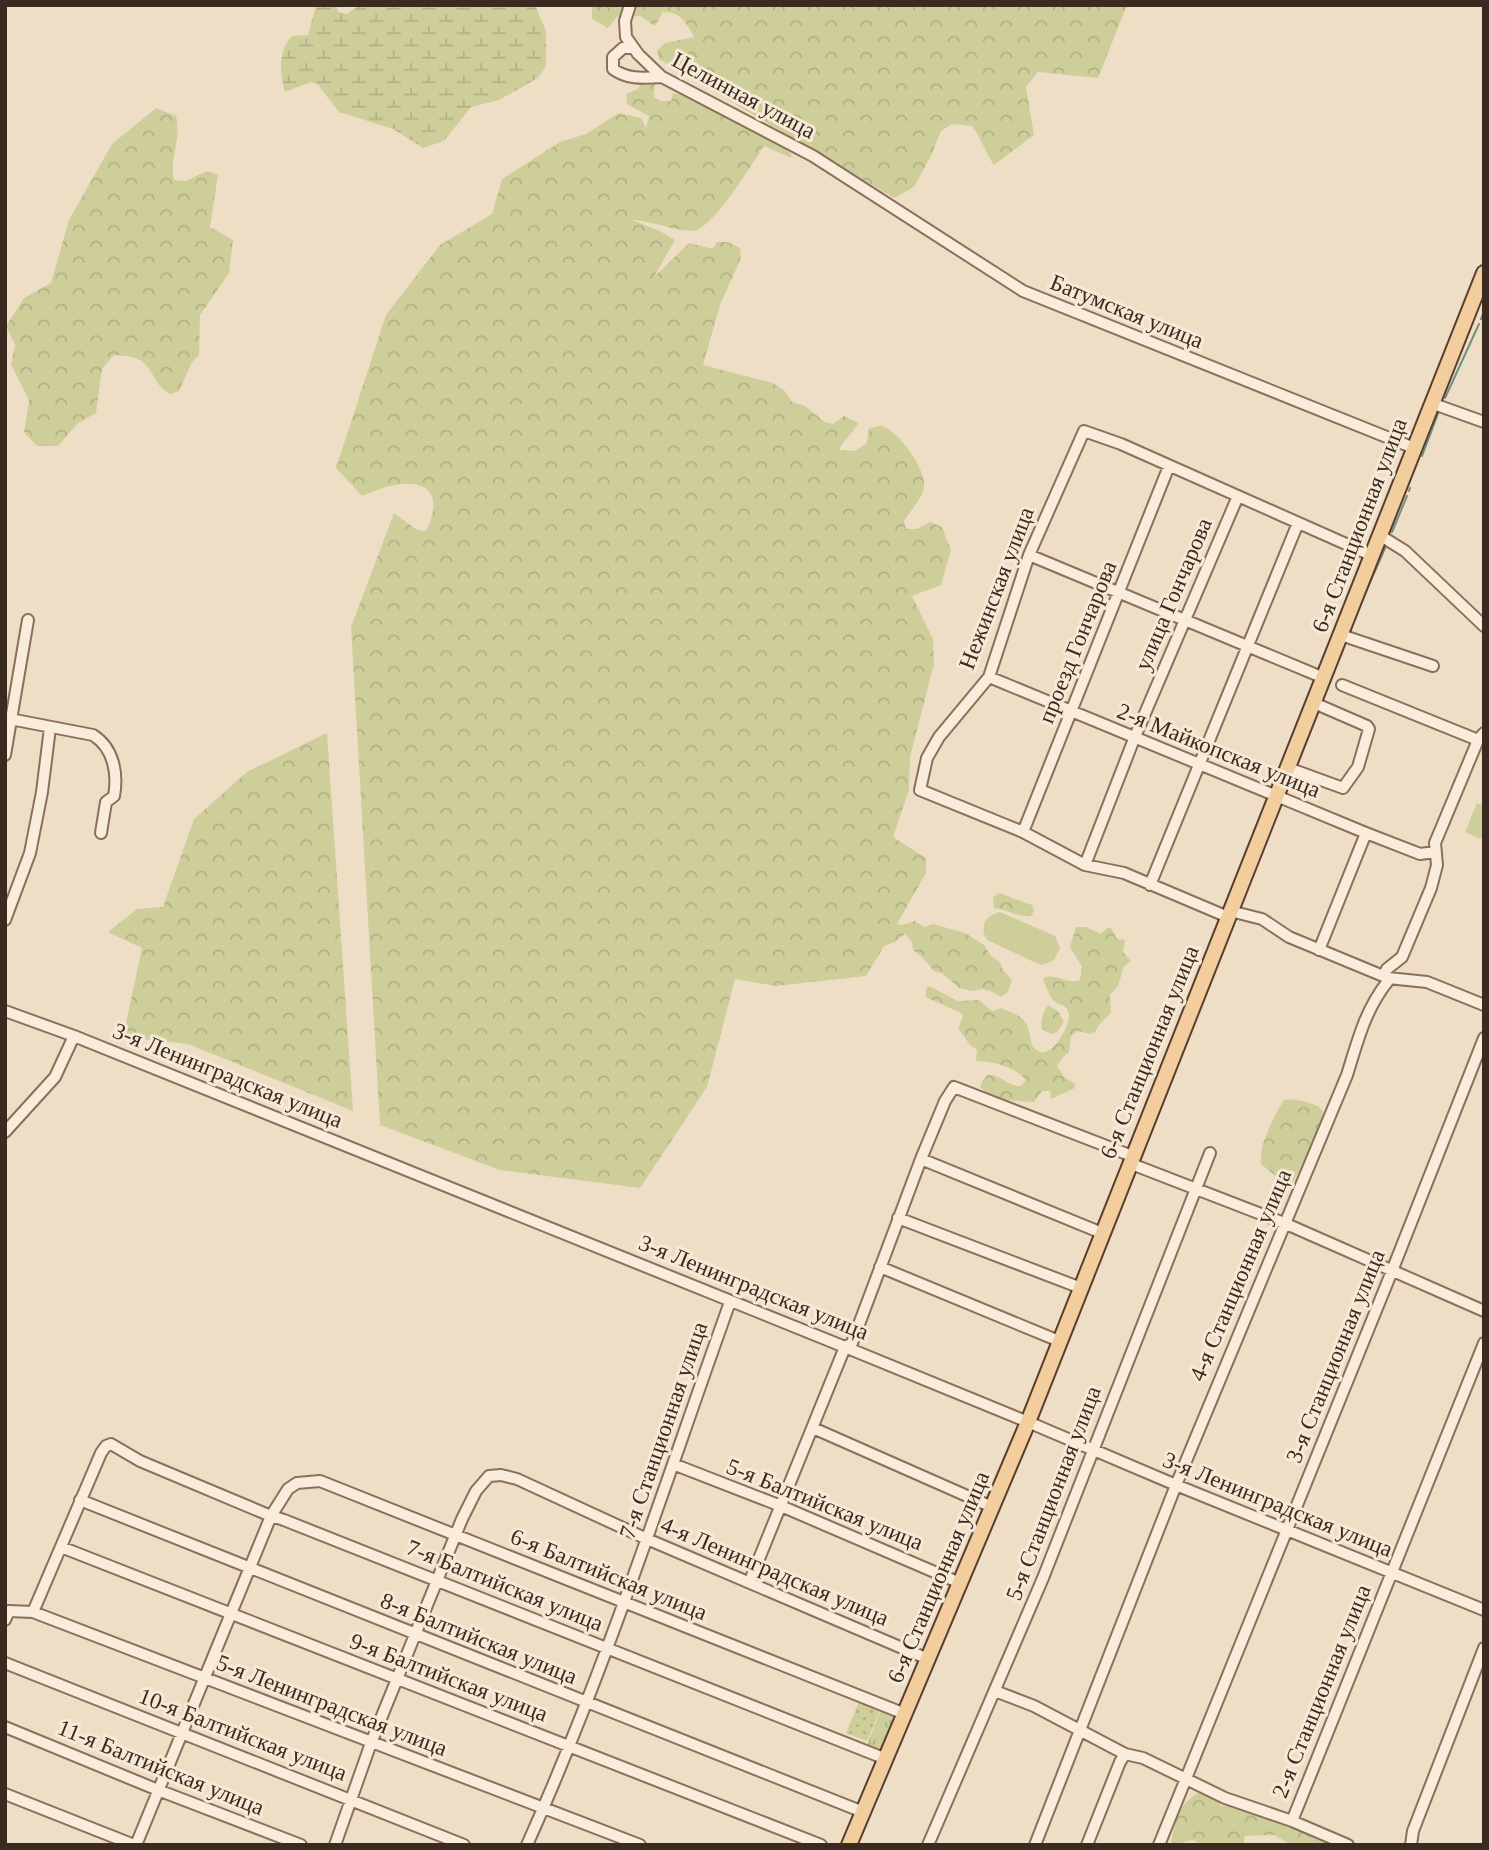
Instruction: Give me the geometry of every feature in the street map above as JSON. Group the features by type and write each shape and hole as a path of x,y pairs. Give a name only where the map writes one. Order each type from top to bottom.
{"main road":[{"name":"6-я Станционная улица","path":"849,1845 1028,1422 1484,273"}],"street":[{"path":"630,5 625,21 626,37 632,48 623,48 613,57 613,69 622,76 663,77"},
{"name":"Целинная улица","path":"632,48 663,77 801,149 843,175"},
{"name":"Батумская улица","path":"843,175 1023,291 1414,448"},
{"path":"1431,403 1484,422"},
{"name":"Нежинская улица","path":"1023,832 920,790 927,758 939,737 989,677 1029,555 1084,431 1169,466"},
{"path":"1169,466 1373,556"},
{"name":"проезд Гончарова","path":"1023,832 1169,466"},
{"name":"улица Гончарова","path":"1085,865 1134,739 1238,496"},
{"path":"1150,885 1298,523"},
{"path":"1381,536 1405,551 1484,626"},
{"path":"1029,555 1324,678"},
{"path":"5,755 8,718 28,621"},
{"path":"1341,635 1433,666"},
{"name":"2-я Майкопская улица","path":"989,677 1366,833 1420,854 1435,852"},
{"path":"1342,685 1481,736"},
{"path":"1288,768 1343,788 1358,767 1369,729 1367,726 1314,703"},
{"path":"8,718 93,735 101,740 113,760 116,786 114,796 106,802 101,833"},
{"path":"5,920 30,853 42,792 50,728"},
{"name":"4-я Станционная улица","path":"1035,1845 1176,1485 1347,1074 1361,1027 1377,994 1386,984 1387,969 1402,957 1436,875 1436,843 1481,736"},
{"path":"1023,832 1085,865 1124,873 1229,914 1262,919 1289,937 1388,978 1415,979 1434,984 1484,1005"},
{"path":"1318,950 1366,833"},
{"name":"3-я Ленинградская улица","path":"5,1011 74,1035 845,1347 1484,1610"},
{"path":"5,1132 55,1077 74,1035"},
{"name":"3-я Станционная улица","path":"1158,1845 1484,1038"},
{"path":"750,1581 845,1347 852,1343 921,1159 945,1101 954,1087 1131,1159 1195,1189 1284,1223 1484,1311"},
{"name":"5-я Станционная улица","path":"928,1845 1043,1578 1210,1153"},
{"path":"921,1159 1102,1233"},
{"path":"898,1218 1081,1287"},
{"path":"880,1267 1059,1341"},
{"name":"7-я Станционная улица","path":"527,1845 569,1746 647,1539 730,1302"},
{"name":"2-я Станционная улица","path":"1292,1821 1484,1343"},
{"path":"813,1428 992,1507"},
{"name":"7-я Балтийская улица","path":"80,1500 101,1453 111,1444 140,1461 271,1517 886,1759"},
{"name":"5-я Балтийская улица","path":"673,1464 781,1506 960,1583"},
{"name":"4-я Ленинградская улица","path":"456,1535 477,1491 489,1476 501,1475 517,1479 647,1539 928,1659"},
{"name":"6-я Балтийская улица","path":"271,1517 288,1489 297,1483 320,1481 905,1714"},
{"path":"33,1612 80,1500"},
{"name":"8-я Балтийская улица","path":"80,1500 863,1811"},
{"path":"5,1794 135,1845 271,1517"},
{"path":"335,1845 371,1743 456,1535"},
{"name":"9-я Балтийская улица","path":"61,1547 821,1845"},
{"name":"5-я Ленинградская улица","path":"7,1616 33,1612 640,1845"},
{"path":"1411,1845 1413,1832 1484,1648"},
{"name":"10-я Балтийская улица","path":"5,1664 464,1845"},
{"path":"995,1691 1068,1722 1080,1732 1125,1754 1143,1758 1225,1798 1292,1821 1348,1845"},
{"name":"11-я Балтийская улица","path":"5,1727 301,1845"},
{"path":"1087,1845 1125,1754"}],"green space":[{"path":"316,5 336,5 338,12 347,14 360,5 535,5 546,31 546,66 538,78 499,100 471,107 444,141 423,148 393,129 339,112 318,85 311,82 285,92 281,70 284,49 292,36 308,35"},
{"path":"592,5 1127,5 1098,78 1038,72 1026,87 1034,135 994,165 972,126 952,124 941,131 914,187 894,198 659,59 657,50 665,43 694,37 686,23 678,16 663,12 655,26 640,16 617,17 608,28 592,19"},
{"path":"655,80 654,97 661,101 671,101 673,93 684,95 760,132 786,149 793,157 764,146 723,206 696,230 632,220 675,240 654,277 689,243 713,249 717,242 728,242 740,248 741,258 720,305 703,365 773,383 784,390 792,402 805,406 825,422 833,424 844,416 858,423 839,450 855,451 867,443 869,428 881,426 888,429 903,442 921,471 923,491 904,521 906,529 917,529 930,522 942,527 951,550 941,585 912,596 933,639 934,664 910,757 909,790 893,837 926,858 926,873 897,924 915,921 924,927 933,924 965,933 984,945 1012,980 1008,992 1001,997 982,989 973,991 959,988 942,973 934,971 913,950 912,942 905,934 884,946 866,976 776,986 735,979 707,1087 640,1188 500,1170 380,1125 351,627 394,513 417,530 426,531 432,516 433,501 427,490 411,484 392,485 362,496 336,468 386,315 440,245 492,214 502,179 560,142 586,134 619,113 641,118 646,128 649,116 627,104 626,94 638,89 642,81"},
{"path":"156,108 176,116 178,132 173,164 174,180 186,181 207,171 218,175 210,227 233,240 229,273 200,315 199,355 192,362 179,391 170,394 140,360 114,355 102,369 96,413 78,423 58,446 37,446 24,432 29,400 11,365 15,345 6,326 24,298 51,283 69,220 112,144"},
{"path":"327,733 353,1111 188,1044 123,1037 142,948 108,932 137,909 163,907 194,819 247,772"},
{"path":"1477,803 1484,806 1484,832 1481,839 1465,832"},
{"path":"999,893 1032,905 1034,911 1031,916 994,908 993,897"},
{"path":"1000,912 1055,936 1060,948 1054,960 1042,965 987,940 985,922"},
{"path":"1076,927 1086,927 1101,934 1111,928 1117,939 1125,940 1123,952 1131,961 1124,966 1118,986 1110,995 1111,1012 1095,1032 1090,1034 1078,1031 1071,1036 1069,1052 1057,1066 1064,1077 1075,1084 1075,1088 1051,1099 1050,1091 1042,1091 1034,1102 990,1095 980,1086 987,1075 996,1076 1016,1086 1021,1086 1026,1080 1022,1075 1003,1066 976,1061 977,1050 958,1028 963,1017 961,1013 926,997 926,989 929,986 958,1001 979,1000 992,1011 1001,1008 1015,1014 1027,1025 1032,1046 1046,1052 1060,1038 1069,1014 1065,1007 1055,1002 1043,980 1049,976 1080,980 1082,967 1070,947"},
{"path":"1048,1005 1058,1011 1064,1022 1057,1032 1052,1034 1041,1026"},
{"path":"1284,1100 1298,1100 1315,1105 1322,1110 1324,1116 1314,1146 1293,1182 1287,1185 1261,1164 1265,1139"},
{"path":"859,1702 880,1710 867,1741 846,1733"},
{"path":"882,1707 895,1712 880,1752 866,1747"},
{"path":"1198,1793 1218,1797 1220,1806 1241,1806 1330,1845 1292,1845 1274,1835 1245,1836 1243,1845 1201,1845 1193,1840 1173,1845 1171,1843 1178,1814 1186,1802"}],"waterway":[{"path":"1481,319 1484,312"},
{"path":"1445,398 1479,324"},
{"path":"1422,456 1439,411"},
{"path":"1392,532 1407,496"},
{"path":"1353,621 1386,546"}]}
